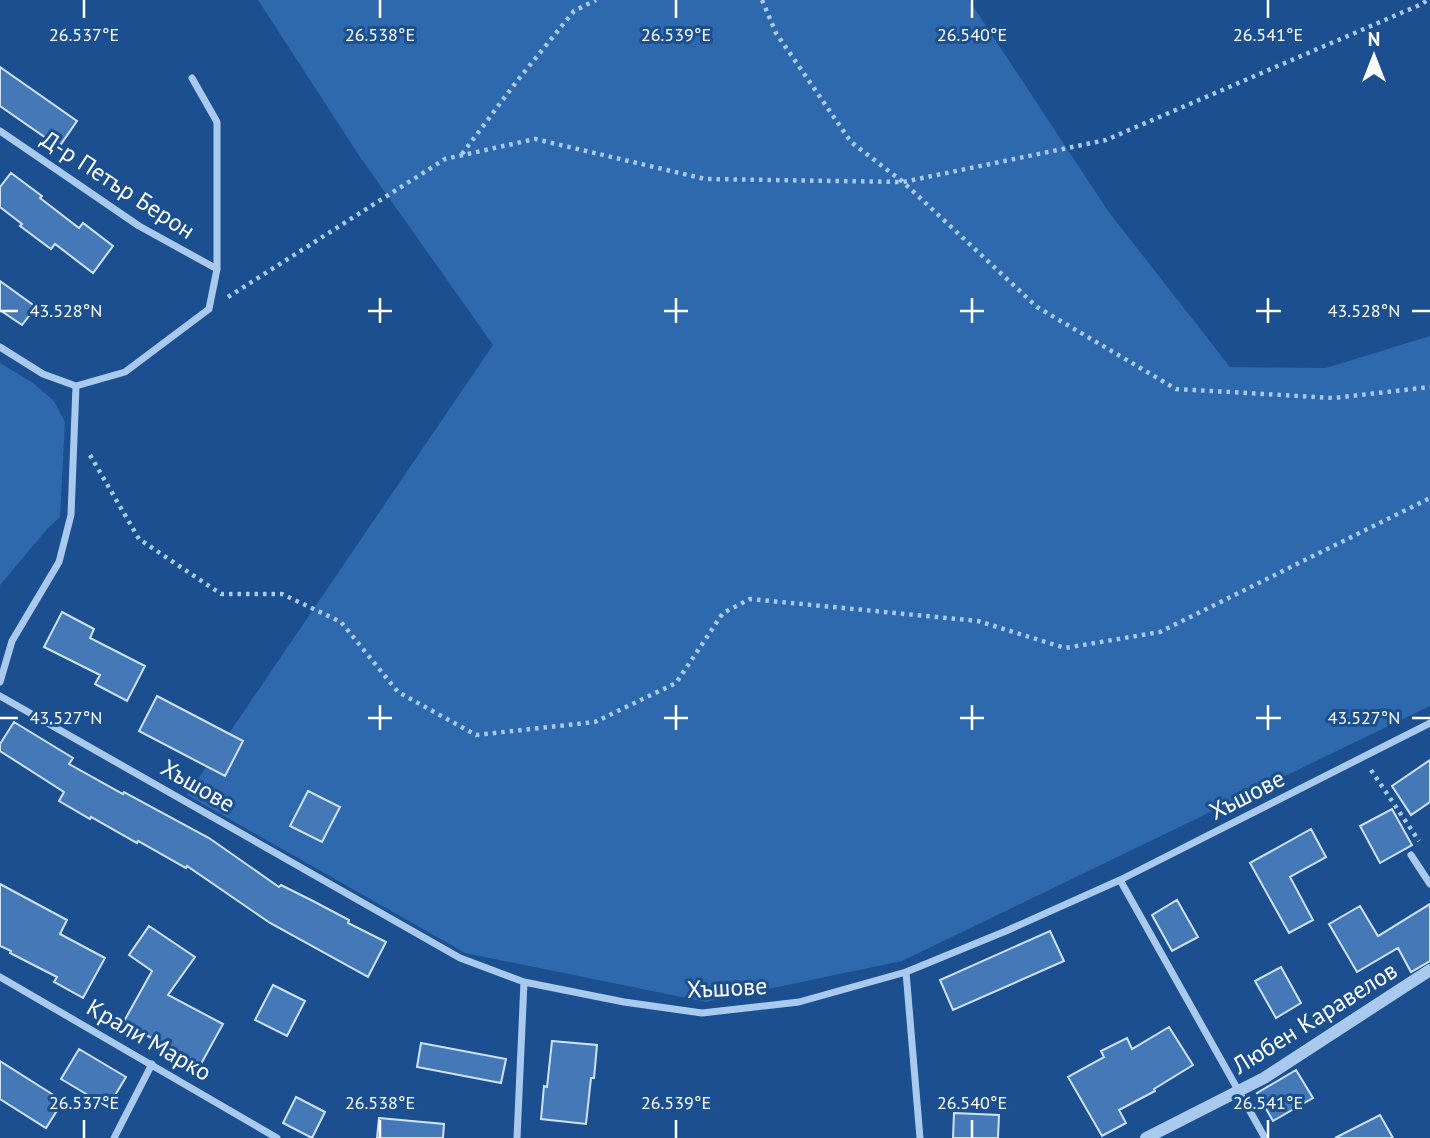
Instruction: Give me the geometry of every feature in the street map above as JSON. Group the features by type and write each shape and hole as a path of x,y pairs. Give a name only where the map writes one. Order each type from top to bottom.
{"street":[{"path":"0,346 43,374 76,386 125,372 209,309 217,269 217,122 192,78"},
{"name":"Д-р Петър Берон","path":"0,131 139,226 217,269"},
{"path":"0,682 12,641 59,562 71,514 76,386"},
{"name":"Хъшове","path":"0,696 460,958 524,982 624,1002 702,1013 799,1002 906,972 1120,880 1430,723"},
{"path":"1411,855 1430,884"},
{"path":"1120,880 1265,1138"},
{"name":"Любен Каравелов","path":"1146,1138 1264,1078 1430,970"},
{"path":"906,972 920,1138"},
{"name":"Крали Марко","path":"0,976 278,1138"},
{"path":"517,1138 524,982"},
{"path":"114,1138 152,1064"}],"path":[{"path":"462,155 517,81 574,12 596,0"},
{"path":"762,0 776,33 850,142 903,183 1037,307 1176,389 1334,398 1430,387"},
{"path":"209,309 445,159 535,139 705,179 903,183 1106,140 1427,0"},
{"path":"74,429 139,539 222,594 282,594 341,622 398,692 476,735 595,722 676,683 723,613 750,599 978,621 1065,648 1160,632 1430,498"},
{"path":"1363,757 1423,847 1411,855"}],"shaded area":[{"path":"258,0 969,0 1108,211 1230,367 1326,368 1430,336 1430,706 902,961 706,1002 465,953 187,795 493,345 360,157"},
{"path":"0,363 33,383 54,401 65,422 60,517 0,585"}],"building":[{"path":"0,67 77,121 59,147 0,106"},
{"path":"11,173 79,228 83,223 113,246 93,273 55,244 51,249 0,207 0,187"},
{"path":"0,281 36,307 22,325 0,310"},
{"path":"62,612 94,629 90,638 145,666 127,701 95,684 100,675 44,647"},
{"path":"157,696 243,741 225,776 139,731"},
{"path":"14,722 73,758 69,764 209,838 279,887 281,885 313,901 386,942 368,977 270,923 187,866 186,868 59,801 64,792 0,751 0,744"},
{"path":"1430,760 1430,802 1411,815 1392,786"},
{"path":"308,791 340,807 322,842 290,826"},
{"path":"1392,809 1412,845 1380,863 1360,826"},
{"path":"1311,829 1326,857 1290,877 1313,920 1289,933 1250,863"},
{"path":"0,884 67,920 60,934 105,958 83,998 54,982 57,977 0,946"},
{"path":"1177,900 1198,937 1172,951 1152,915"},
{"path":"1430,904 1430,961 1411,972 1398,948 1357,972 1329,924 1360,906 1378,936"},
{"path":"149,926 195,957 168,995 223,1024 201,1064 123,1023 152,971 129,955"},
{"path":"1050,931 1064,961 953,1010 940,980"},
{"path":"1281,967 1301,1003 1276,1018 1255,981"},
{"path":"273,985 305,1001 287,1036 255,1020"},
{"path":"1169,1027 1193,1065 1154,1089 1155,1091 1119,1110 1126,1123 1102,1136 1068,1077 1104,1057 1101,1051 1127,1038 1132,1049"},
{"path":"552,1041 597,1045 586,1124 541,1119"},
{"path":"421,1043 506,1059 501,1083 417,1067"},
{"path":"79,1049 126,1077 108,1107 61,1079"},
{"path":"0,1061 63,1101 46,1128 0,1099"},
{"path":"1296,1070 1313,1098 1273,1121 1257,1093"},
{"path":"296,1097 325,1112 312,1138 283,1123"},
{"path":"954,1113 999,1115 998,1138 953,1138"},
{"path":"1380,1115 1393,1138 1335,1138"},
{"path":"379,1118 444,1124 443,1138 377,1138"}]}
